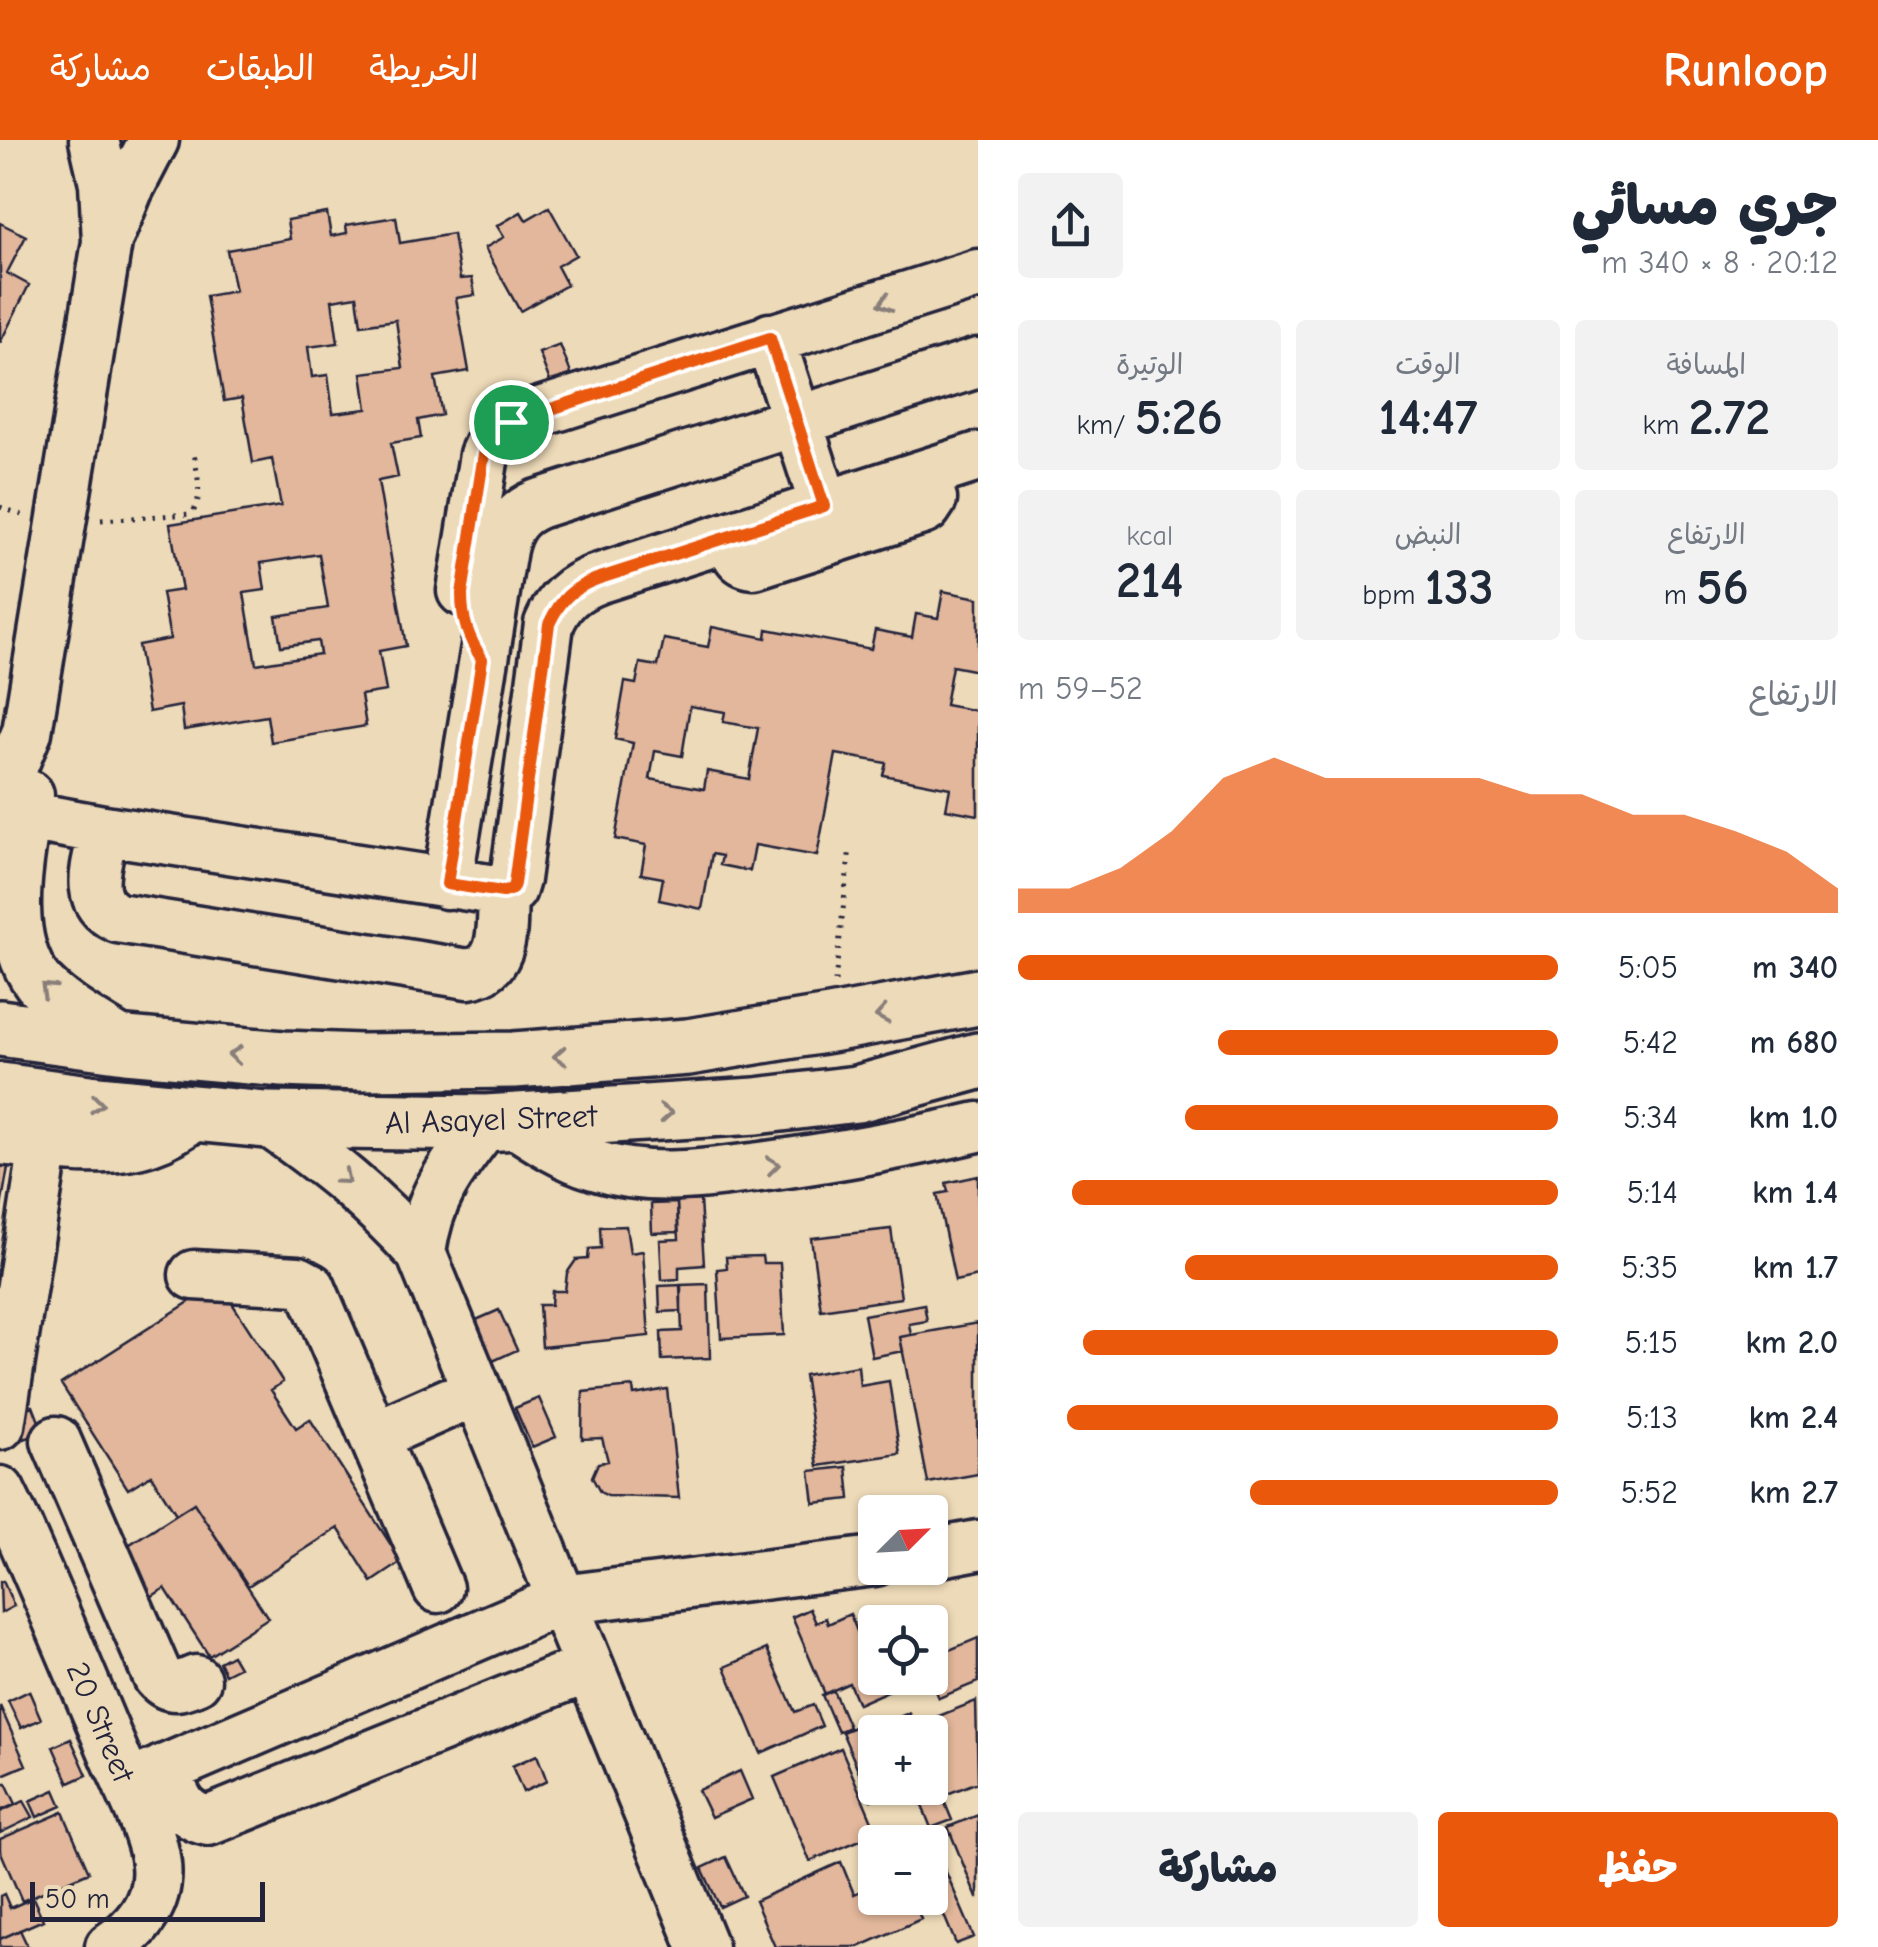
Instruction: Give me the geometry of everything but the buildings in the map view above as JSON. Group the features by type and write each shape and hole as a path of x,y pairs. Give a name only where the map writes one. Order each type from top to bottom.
{"main road":[{"name":"Al Asayel Street","path":"0,1028 126,1045 283,1059 514,1060 688,1046 978,997"},
{"name":"Al Asayel Street","path":"0,1091 266,1120 500,1123 756,1106 857,1094 978,1061"}],"street":[{"path":"94,140 104,183 107,242 27,732 12,766 8,817 12,912 24,960 56,998 126,1045"},
{"path":"107,242 152,140 127,140"},
{"path":"482,659 466,629 462,594 484,454 498,429 543,411 978,274"},
{"path":"770,338 824,506"},
{"path":"447,884 505,533 514,519 526,508 978,363"},
{"path":"498,429 526,508"},
{"path":"8,817 447,884 503,892 512,889 549,624 567,595 581,585 978,458"},
{"path":"730,536 736,554 754,564 926,508 932,499 926,474"},
{"path":"104,830 94,884 95,895 108,914 429,968 468,974 488,967 499,949 503,892"},
{"path":"0,1425 22,1142 116,1147 146,1142 198,1114"},
{"path":"266,1120 337,1171 422,1253 703,1947"},
{"path":"422,1253 424,1227 444,1178 500,1123 594,1166 636,1175 679,1177 817,1159 978,1127"},
{"path":"194,1275 298,1282 311,1288 438,1588"},
{"path":"374,1436 476,1391"},
{"path":"56,1441 158,1677 176,1687 196,1680"},
{"name":"20 Street","path":"0,1491 36,1569 146,1777 156,1864 155,1890 145,1914 129,1935 110,1947"},
{"path":"36,1569 98,1539"},
{"path":"948,1551 978,1545"},
{"path":"588,1668 208,1822 192,1818 146,1777 561,1600 858,1563"}],"path":[{"path":"0,507 36,520 62,521 192,514 199,499 194,451"},
{"path":"830,1024 850,847"}],"route":[{"path":"770,338 824,506 581,585 556,608 549,624 515,879 512,889 503,892 447,884 482,659 466,629 462,594 484,454 498,429 511,422 770,338"}]}
